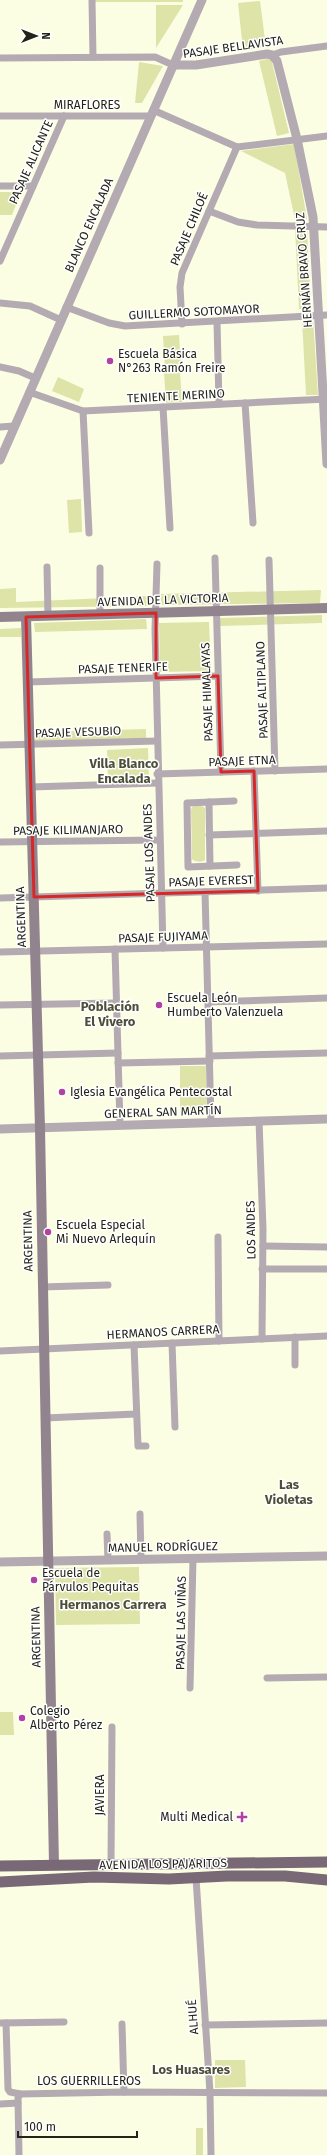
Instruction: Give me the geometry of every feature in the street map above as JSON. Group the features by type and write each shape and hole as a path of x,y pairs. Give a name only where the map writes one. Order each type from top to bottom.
{"main road":[{"name":"AVENIDA DE LA VICTORIA","path":"0,617 327,608"},
{"name":"ARGENTINA","path":"26,617 40,1128 54,1865"},
{"name":"AVENIDA LOS PAJARITOS","path":"0,1866 327,1862"},
{"path":"54,1865 65,1878"},
{"name":"AVENIDA LOS PAJARITOS","path":"0,1882 65,1878 196,1878 227,1876 276,1876 327,1880"}],"street":[{"path":"92,0 93,57"},
{"name":"BLANCO ENCALADA","path":"0,460 60,320 202,0"},
{"name":"PASAJE BELLAVISTA","path":"0,58 158,57 173,65 188,66 327,46"},
{"name":"HERNÁN BRAVO CRUZ","path":"272,55 277,61 297,139 314,226 323,316 327,464"},
{"path":"152,113 237,147 327,136"},
{"name":"MIRAFLORES","path":"0,116 64,116 152,113"},
{"name":"PASAJE ALICANTE","path":"0,261 64,116"},
{"name":"PASAJE CHILOÉ","path":"182,324 181,277 237,147"},
{"path":"0,186 33,186"},
{"path":"209,211 250,224 327,227"},
{"path":"0,304 30,306 60,320"},
{"name":"GUILLERMO SOTOMAYOR","path":"66,307 121,326 323,316"},
{"path":"217,322 219,404"},
{"path":"0,367 19,371 35,378"},
{"name":"TENIENTE MERINO","path":"29,392 83,411 325,399"},
{"path":"245,403 253,523"},
{"path":"163,407 170,528"},
{"path":"83,411 89,533"},
{"path":"0,427 14,426"},
{"name":"PASAJE HIMALAYAS","path":"215,558 220,772"},
{"name":"PASAJE ALTIPLANO","path":"269,560 275,771"},
{"name":"PASAJE LOS ANDES","path":"157,564 157,774 163,948"},
{"path":"47,567 48,616"},
{"path":"100,568 100,614"},
{"name":"PASAJE TENERIFE","path":"28,682 218,676"},
{"name":"PASAJE VESUBIO","path":"0,745 157,740"},
{"name":"PASAJE ETNA","path":"157,774 327,769"},
{"path":"254,771 258,890"},
{"path":"31,787 158,783"},
{"path":"234,801 187,803 188,867 237,865"},
{"path":"209,802 210,866"},
{"path":"209,835 327,831"},
{"name":"PASAJE KILIMANJARO","path":"0,842 159,840"},
{"name":"PASAJE EVEREST","path":"0,898 327,888"},
{"path":"205,892 211,1122"},
{"name":"PASAJE FUJIYAMA","path":"0,952 327,944"},
{"path":"115,949 120,1125"},
{"path":"208,1002 327,998"},
{"path":"0,1006 117,1003"},
{"path":"0,1056 118,1053"},
{"path":"118,1063 327,1053"},
{"name":"GENERAL SAN MARTÍN","path":"0,1129 327,1119"},
{"name":"LOS ANDES","path":"259,1121 263,1246 262,1339"},
{"path":"218,1237 219,1341"},
{"path":"263,1246 327,1247"},
{"path":"262,1270 327,1269"},
{"path":"42,1287 108,1284"},
{"name":"HERMANOS CARRERA","path":"0,1351 327,1336"},
{"path":"294,1337 295,1365"},
{"path":"172,1343 175,1427"},
{"path":"134,1345 138,1446 146,1446"},
{"path":"45,1418 136,1414"},
{"name":"MANUEL RODRÍGUEZ","path":"140,1514 141,1557"},
{"path":"107,1534 108,1560"},
{"name":"MANUEL RODRÍGUEZ","path":"0,1562 108,1560 141,1557 193,1559 327,1556"},
{"name":"PASAJE LAS VIÑAS","path":"190,1688 193,1559"},
{"path":"267,1678 327,1677"},
{"name":"JAVIERA","path":"111,1864 112,1727"},
{"name":"ALHUÉ","path":"196,1878 210,2093 212,2154"},
{"path":"19,2155 18,2104 20,2094 10,2092 8,2088 3,2063 3,2023 64,2022"},
{"path":"205,2025 327,2023"},
{"path":"122,2024 124,2092"},
{"name":"LOS GUERRILLEROS","path":"20,2094 124,2092 327,2094"},
{"path":"0,2104 18,2104"}],"highlighted area":[{"path":"156,613 156,678 218,676 221,772 254,771 258,891 34,897 26,617"}],"green space":[{"path":"94,0 183,0 183,2 94,2"},
{"path":"260,1 266,47 243,50 238,3"},
{"path":"156,5 183,5 156,48"},
{"path":"271,58 289,133 277,136 259,61"},
{"path":"139,62 163,66 142,103 135,103"},
{"path":"294,144 307,219 295,220 285,173 241,151"},
{"path":"0,192 21,192 12,215 0,215"},
{"path":"307,227 311,309 299,309 295,228"},
{"path":"313,318 318,395 306,395 302,319"},
{"path":"179,335 181,369 165,370 163,336"},
{"path":"164,372 180,372 182,402 166,403"},
{"path":"58,377 84,389 79,402 52,391"},
{"path":"81,499 82,532 69,533 67,500"},
{"path":"16,588 16,602 150,596 151,606 0,608 0,589"},
{"path":"321,590 320,603 162,605 160,594"},
{"path":"322,615 322,623 220,626 220,618"},
{"path":"146,619 147,629 35,632 34,623"},
{"path":"209,622 211,671 160,672 159,623"},
{"path":"21,628 21,637 0,637 0,629"},
{"path":"146,729 146,738 34,742 34,732"},
{"path":"148,748 149,780 108,782 107,750"},
{"path":"193,806 202,806 205,808 205,860 200,862 192,859 191,809"},
{"path":"180,1066 206,1066 207,1110 180,1110"},
{"path":"139,1567 140,1624 56,1625 55,1568"},
{"path":"0,1712 13,1712 14,1735 0,1735"},
{"path":"215,2060 245,2060 246,2087 215,2088"},
{"path":"196,2128 203,2128 203,2155 196,2155"}],"place":[{"name":"Escuela Básica N°263 Ramón Freire","path":"110,361"},
{"name":"Escuela León Humberto Valenzuela","path":"159,1005"},
{"name":"Iglesia Evangélica Pentecostal","path":"62,1092"},
{"name":"Escuela Especial Mi Nuevo Arlequín","path":"48,1232"},
{"name":"Escuela de Párvulos Pequitas","path":"34,1580"},
{"name":"Colegio Alberto Pérez","path":"22,1718"},
{"name":"Multi Medical","path":"242,1817"}],"district":[{"name":"Villa Blanco Encalada","path":"124,770"},
{"name":"Población El Vivero","path":"110,1014"},
{"name":"Las Violetas","path":"289,1492"},
{"name":"Hermanos Carrera","path":"113,1604"},
{"name":"Los Huasares","path":"191,2069"}]}
